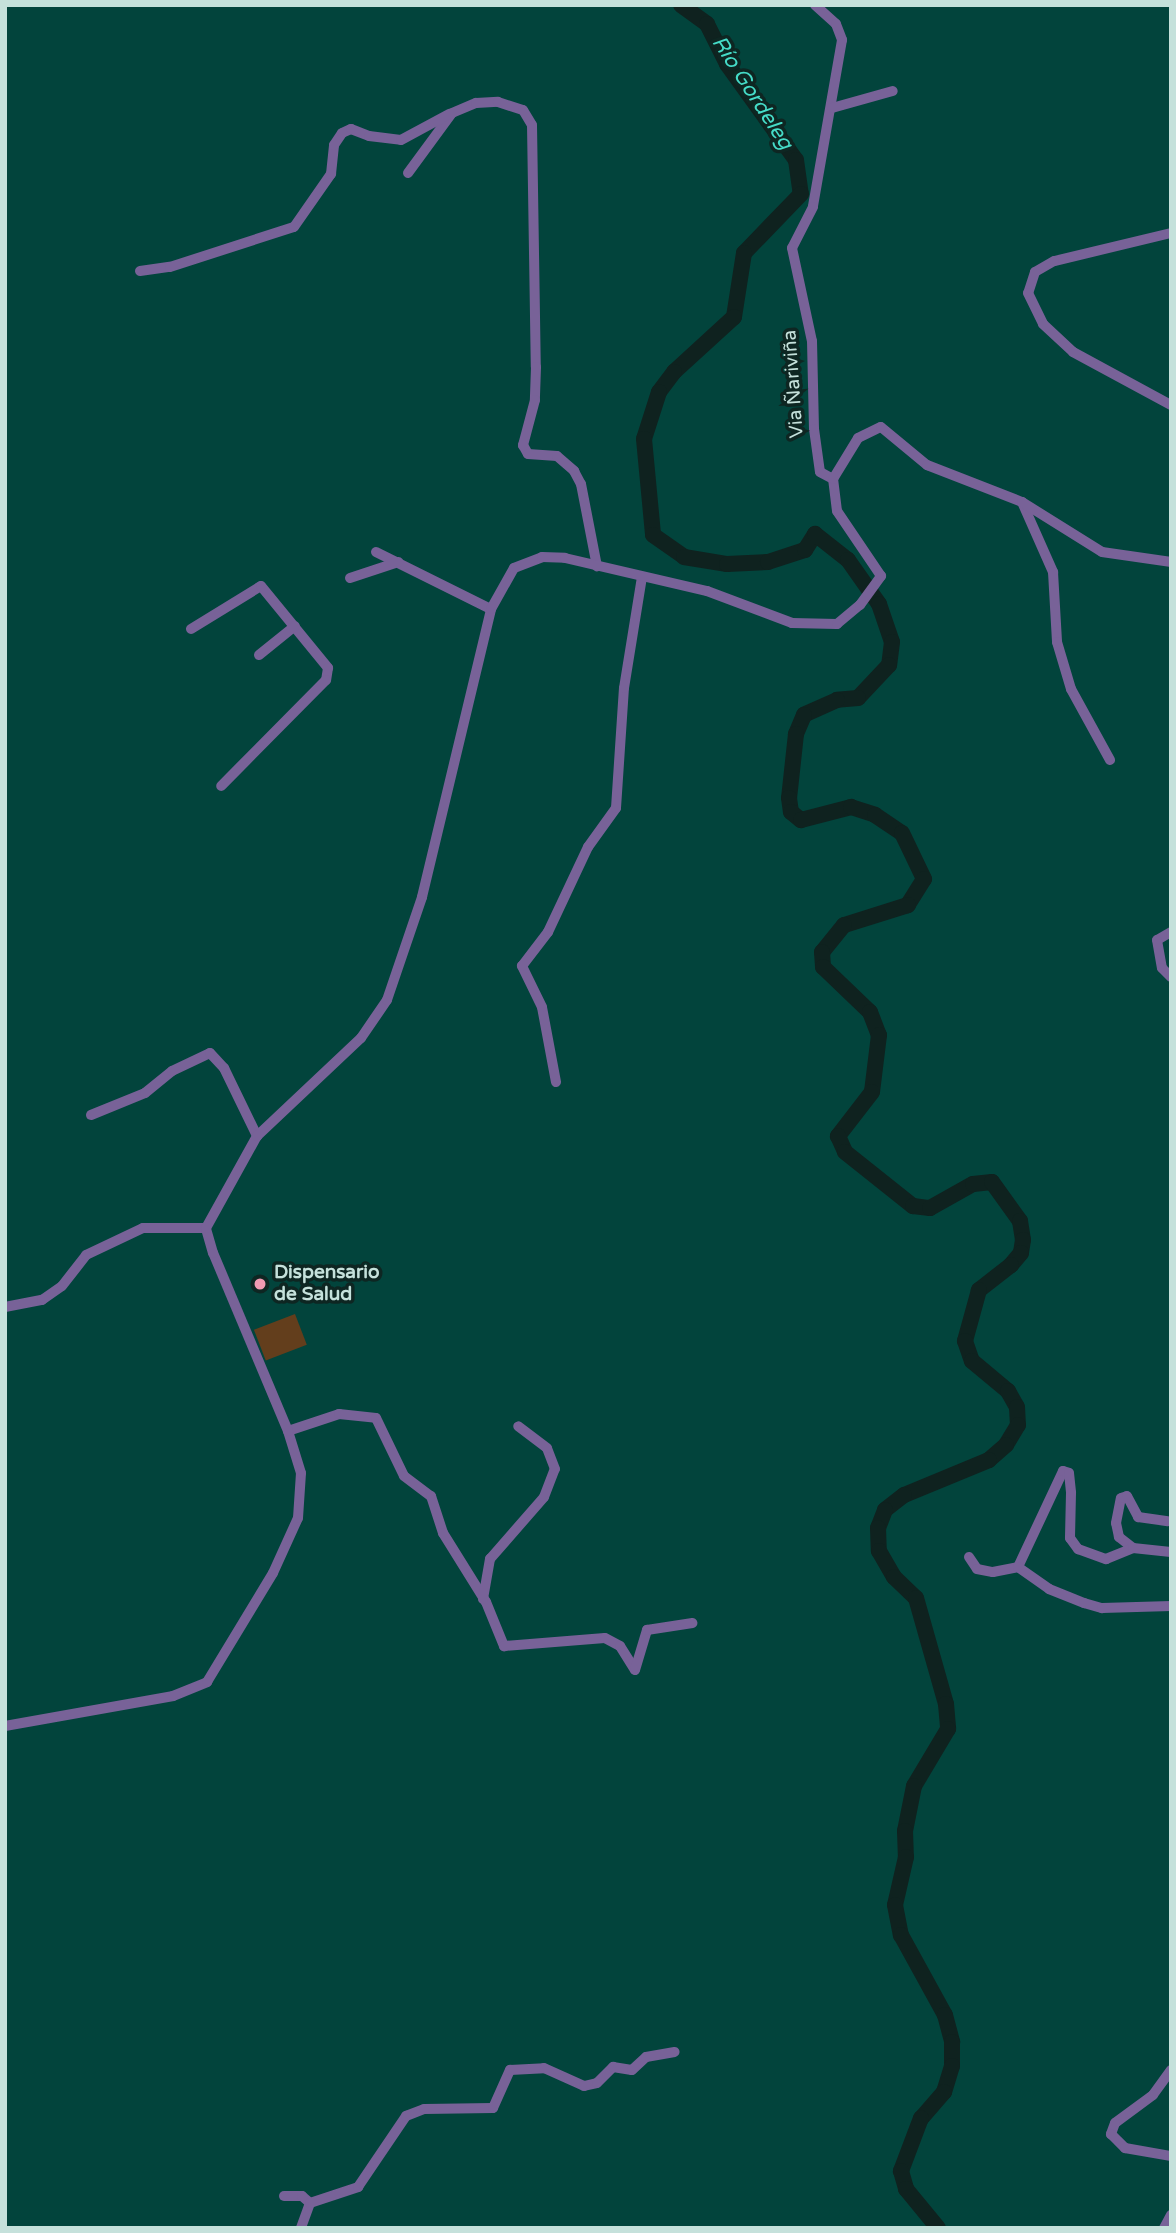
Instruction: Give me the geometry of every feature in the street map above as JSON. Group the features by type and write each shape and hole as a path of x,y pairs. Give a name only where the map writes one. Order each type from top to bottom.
{"street":[{"name":"Via Ñariviña","path":"815,5 836,24 842,40 813,207 792,248 812,341 820,472 832,479"},
{"path":"832,108 893,91"},
{"path":"140,271 170,267 294,227 331,174 334,145 342,133 351,129 369,136 401,140 476,103 498,102 523,110 532,125 536,376 523,445 528,454 557,456 574,471 581,484 597,566"},
{"path":"408,173 452,113"},
{"path":"1171,233 1054,261 1035,272 1028,293 1043,324 1073,352 1171,405"},
{"path":"206,1228 257,1136 361,1038 387,1000 422,897 491,609 503,582 529,560 565,558 735,601 792,623 837,624 876,587 881,576 837,511 832,479 858,438 881,427 927,465 1021,502 1102,552 1171,562"},
{"path":"1021,502 1053,572 1058,642 1071,689 1110,760"},
{"path":"376,552 401,562 491,609"},
{"path":"350,578 384,564 401,562"},
{"path":"556,1082 542,1007 522,966 548,932 588,847 616,808 624,688 642,577"},
{"path":"191,629 261,586 319,654 328,674 221,786"},
{"path":"260,655 295,626"},
{"path":"1171,932 1157,940 1162,968 1171,977"},
{"path":"91,1115 145,1093 172,1071 210,1053 224,1068 257,1136"},
{"path":"5,1307 42,1300 62,1286 86,1255 143,1228 206,1228"},
{"path":"5,1726 173,1696 207,1682 273,1573 298,1518 301,1473 288,1431 206,1228"},
{"path":"288,1431 339,1414 369,1414 376,1418 404,1476 432,1496 443,1533 483,1599 504,1646 605,1638 620,1646 635,1670 647,1630 692,1623"},
{"path":"483,1599 490,1559 544,1497 555,1469 547,1448 518,1426"},
{"path":"1018,1567 1059,1472 1063,1471 1069,1473 1070,1538 1078,1549 1106,1559 1133,1548 1171,1552"},
{"path":"1133,1548 1119,1537 1116,1523 1121,1498 1127,1496 1138,1517 1168,1521"},
{"path":"969,1557 976,1569 993,1572 1018,1567 1049,1590 1102,1608 1171,1606"},
{"path":"310,2203 358,2186 406,2116 424,2109 493,2108 510,2070 544,2068 584,2087 597,2083 613,2067 632,2070 646,2057 675,2052"},
{"path":"1171,2070 1153,2095 1115,2123 1111,2134 1125,2148 1171,2156"},
{"path":"284,2196 302,2196 310,2203"},
{"path":"301,2228 310,2203"},
{"path":"1164,2228 1171,2215"}],"shaded area":[{"path":"295,1314 307,1345 266,1361 254,1330"}],"waterway":[{"name":"Río Gordeleg","path":"681,5 707,24 727,64 796,160 801,194 744,253 734,317 674,372 659,392 644,439 653,535 684,557 727,564 768,562 805,550 815,534 848,560 879,604 892,642 889,665 858,698 837,700 804,715 796,734 789,798 791,812 801,820 851,807 875,815 902,833 924,879 908,905 844,925 822,952 823,967 870,1012 879,1035 872,1092 838,1136 845,1152 913,1206 930,1208 973,1184 992,1182 1020,1221 1023,1240 1021,1253 1011,1265 979,1290 965,1341 972,1361 1008,1391 1017,1407 1018,1425 1006,1445 989,1460 904,1495 885,1510 878,1528 879,1551 894,1577 916,1598 946,1704 948,1729 914,1786 905,1831 906,1857 895,1905 901,1935 945,2015 952,2042 952,2066 944,2092 921,2118 901,2171 906,2189 938,2228"}],"place":[{"name":"Dispensario de Salud","path":"260,1284"}]}
